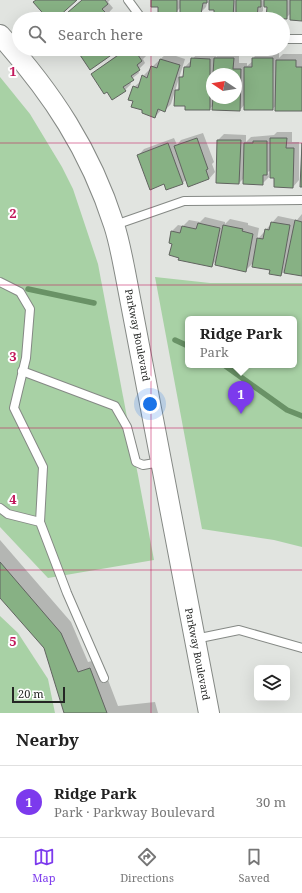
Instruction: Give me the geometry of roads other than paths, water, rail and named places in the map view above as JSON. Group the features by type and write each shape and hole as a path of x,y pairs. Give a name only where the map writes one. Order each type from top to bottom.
{"street":[{"name":"Parkway Boulevard","path":"0,35 12,49"},
{"name":"Parkway Boulevard","path":"18,56 40,82 70,126 100,186 114,225 126,272 209,713"}],"lane":[{"path":"128,0 137,12"},
{"path":"290,39 302,40"},
{"path":"114,225 184,201 302,200"},
{"path":"0,282 20,292 30,309 26,358 14,408 42,467 40,522 67,592 104,678"},
{"path":"22,371 115,406 127,427 132,454 137,464 143,465 162,462"},
{"path":"0,508 8,514 40,522"},
{"path":"194,639 239,630 302,648"}],"waterway":[{"path":"28,289 94,303"},
{"path":"175,340 185,345"},
{"path":"228,368 287,410 302,416"}],"place":[{"name":"Ridge Park","path":"241,414"}]}
